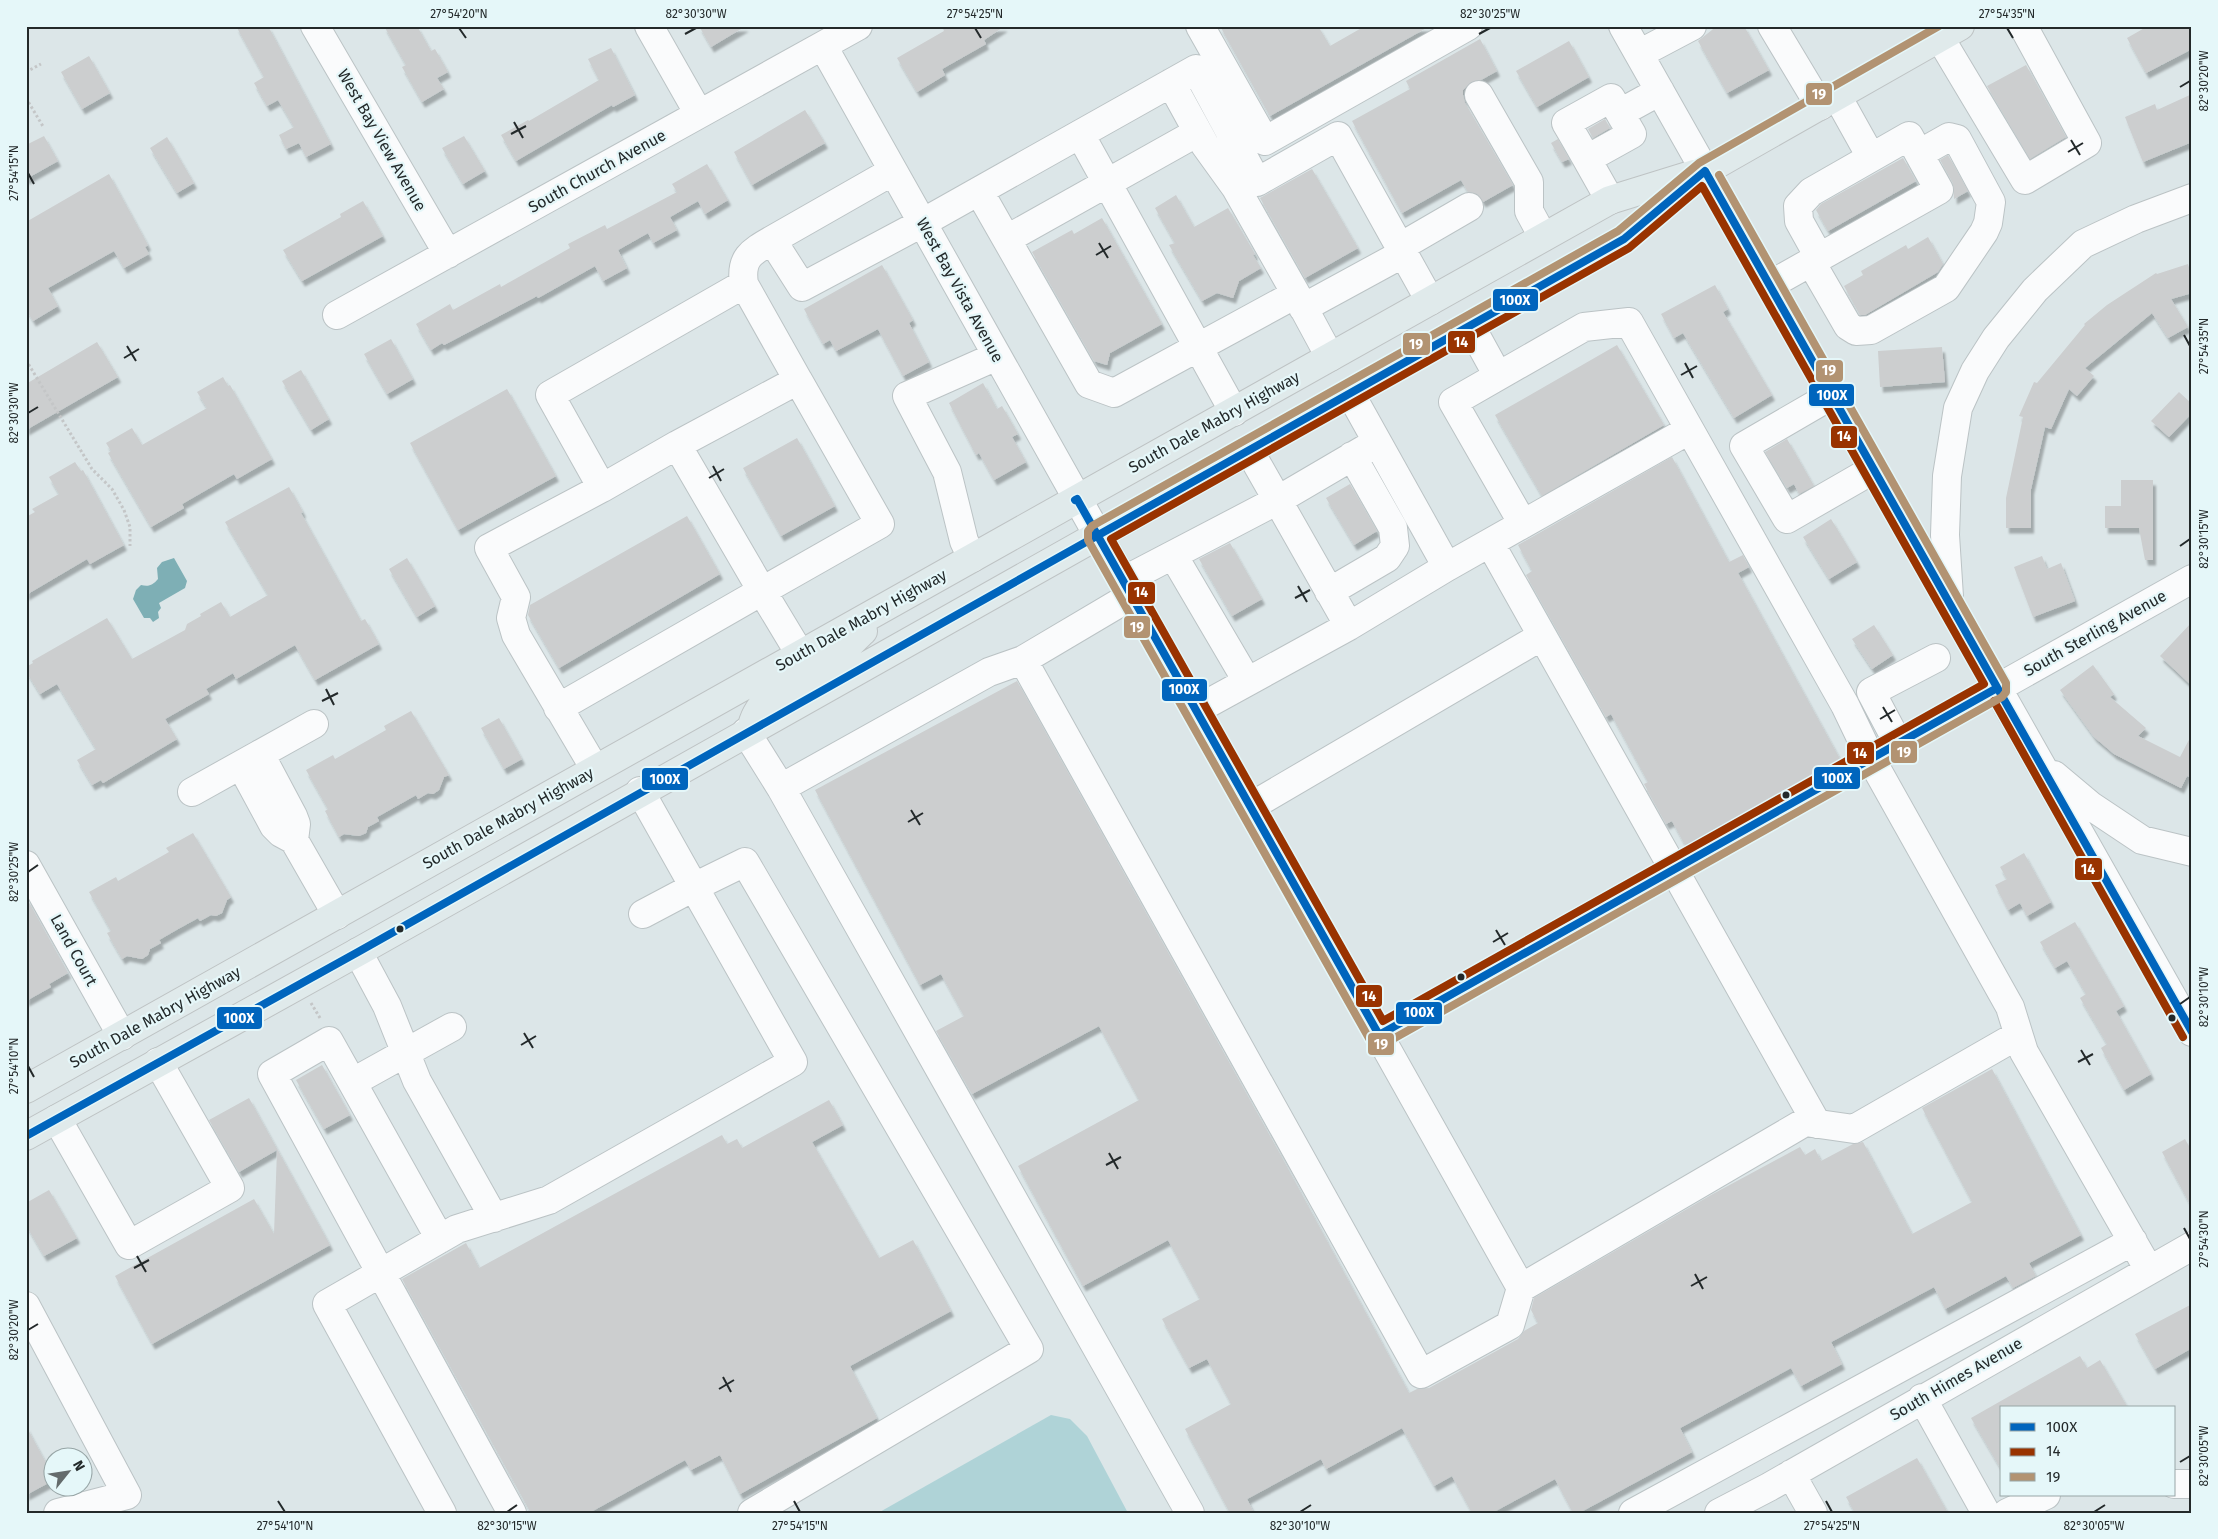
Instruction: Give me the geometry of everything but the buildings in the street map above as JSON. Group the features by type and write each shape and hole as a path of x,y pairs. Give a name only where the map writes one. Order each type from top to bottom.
{"main road":[{"name":"South Dale Mabry Highway","path":"26,1136 358,952 640,791 1624,239 1705,171 1950,32"},
{"name":"South Dale Mabry Highway","path":"26,1089 1610,200 1705,171"},
{"path":"749,730 755,716 772,694 833,659 893,602"},
{"path":"337,915 358,952"}],"street":[{"name":"West Bay View Avenue","path":"315,26 448,254"},
{"path":"649,26 699,114"},
{"name":"South Church Avenue","path":"337,316 858,26"},
{"path":"1200,26 1265,142 1468,26"},
{"path":"1623,26 2192,1032"},
{"path":"1639,54 1692,26"},
{"path":"1772,26 1871,158"},
{"path":"1950,32 2025,180 2087,143 2023,26"},
{"name":"West Bay Vista Avenue","path":"823,46 1522,1288"},
{"path":"772,240 802,287 922,223 1196,69 1257,182 1338,136 1430,301"},
{"path":"1171,83 1198,132 1236,188 1330,357"},
{"path":"1620,114 1660,91"},
{"path":"1479,95 1529,182 1529,211 1543,237"},
{"path":"1587,160 1632,134 1611,98 1566,122 1587,160 1610,200"},
{"path":"1007,240 1198,132"},
{"path":"1080,134 1234,412"},
{"path":"1770,285 1815,260 1939,190 1919,154 1909,136 1811,192 1798,206 1799,221 1815,260 1848,326 1856,331 1871,330 1946,288 1984,232 1991,202 1957,139 1949,137 1919,154"},
{"path":"558,708 880,524 744,284 742,270 751,252 893,171"},
{"path":"979,191 1090,384 1114,393 1198,348 1300,301 1402,250 1469,207"},
{"path":"1949,602 1945,535 1947,476 1958,408 1975,371 1996,338 2035,290 2083,244 2136,219 2192,198"},
{"path":"602,488 550,395 744,284"},
{"path":"1523,524 1453,402 1584,327 1629,322 1845,705 1871,759 2010,1007 2024,1052 2149,1270"},
{"path":"1470,325 1498,376"},
{"path":"972,558 964,541 947,472 907,396 997,356"},
{"path":"595,769 516,636 511,618 516,597 489,548 798,380"},
{"path":"1350,393 1447,567"},
{"path":"1832,395 1744,446 1787,519 1874,469"},
{"path":"1196,710 1349,626 1447,567 1689,430"},
{"path":"780,788 990,672 1023,660 1173,555 1278,500 1377,442"},
{"path":"677,445 800,654"},
{"path":"1249,450 1349,626"},
{"path":"1329,592 1387,558 1395,546 1393,528 1352,456"},
{"path":"1490,543 1817,1124"},
{"path":"1173,555 1247,681"},
{"name":"South Sterling Avenue","path":"1379,1035 2192,579"},
{"path":"1250,807 1542,636"},
{"path":"1898,743 1871,692 1936,658"},
{"path":"1023,660 1421,1374 1510,1325 1522,1288 1805,1122 1854,1129 2018,1035"},
{"path":"192,792 314,724"},
{"path":"749,730 1190,1513"},
{"path":"250,760 293,816 296,824 294,840 337,915"},
{"path":"2039,762 2091,806 2142,840 2192,852"},
{"path":"442,1513 327,1304 457,1229 549,1200 793,1062 640,791"},
{"path":"643,914 745,862 1029,1349 752,1513"},
{"name":"Land Court","path":"26,865 122,1036"},
{"path":"358,952 387,1006 416,1081 494,1218"},
{"path":"353,1082 452,1027"},
{"path":"440,1239 329,1041 272,1074 382,1272 512,1513"},
{"path":"57,1119 129,1246 230,1188 158,1062"},
{"path":"1633,1513 2133,1241"},
{"name":"South Himes Avenue","path":"1719,1513 2192,1246"},
{"path":"26,1306 128,1495 58,1513"},
{"path":"1942,1344 1960,1377"},
{"path":"1922,1398 1986,1513"},
{"path":"1791,1474 1812,1513"},
{"path":"2176,1484 2192,1484"},
{"path":"2007,1513 2044,1496"}],"path":[{"path":"26,72 41,64"},
{"path":"26,98 44,128"},
{"path":"26,360 92,469 112,489 124,510 130,527 130,546"},
{"path":"310,1000 320,1018"}],"shaded area":[{"path":"174,558 187,581 185,588 159,603 161,608 158,612 159,618 153,622 150,618 144,618 133,599 136,590 141,585 151,585 158,579 157,568 162,562"},
{"path":"1051,1415 1070,1419 1087,1436 1128,1513 878,1513"}],"transit line":[{"name":"19","path":"1699,163 1939,26"},
{"name":"19","path":"1699,163 1618,231 1092,526 1088,531 1088,540 1370,1040 1375,1044 1384,1044 2002,697 2006,692 2006,683 1719,175"},
{"name":"100X","path":"26,1136 358,952 1624,239 1705,171 2192,1032"},
{"name":"14","path":"1702,186 1984,684 1383,1021 1111,539 1629,248 1702,186"},
{"name":"100X","path":"1075,500 1077,499 1379,1035 1997,688"},
{"name":"14","path":"1994,701 2183,1037"}]}
